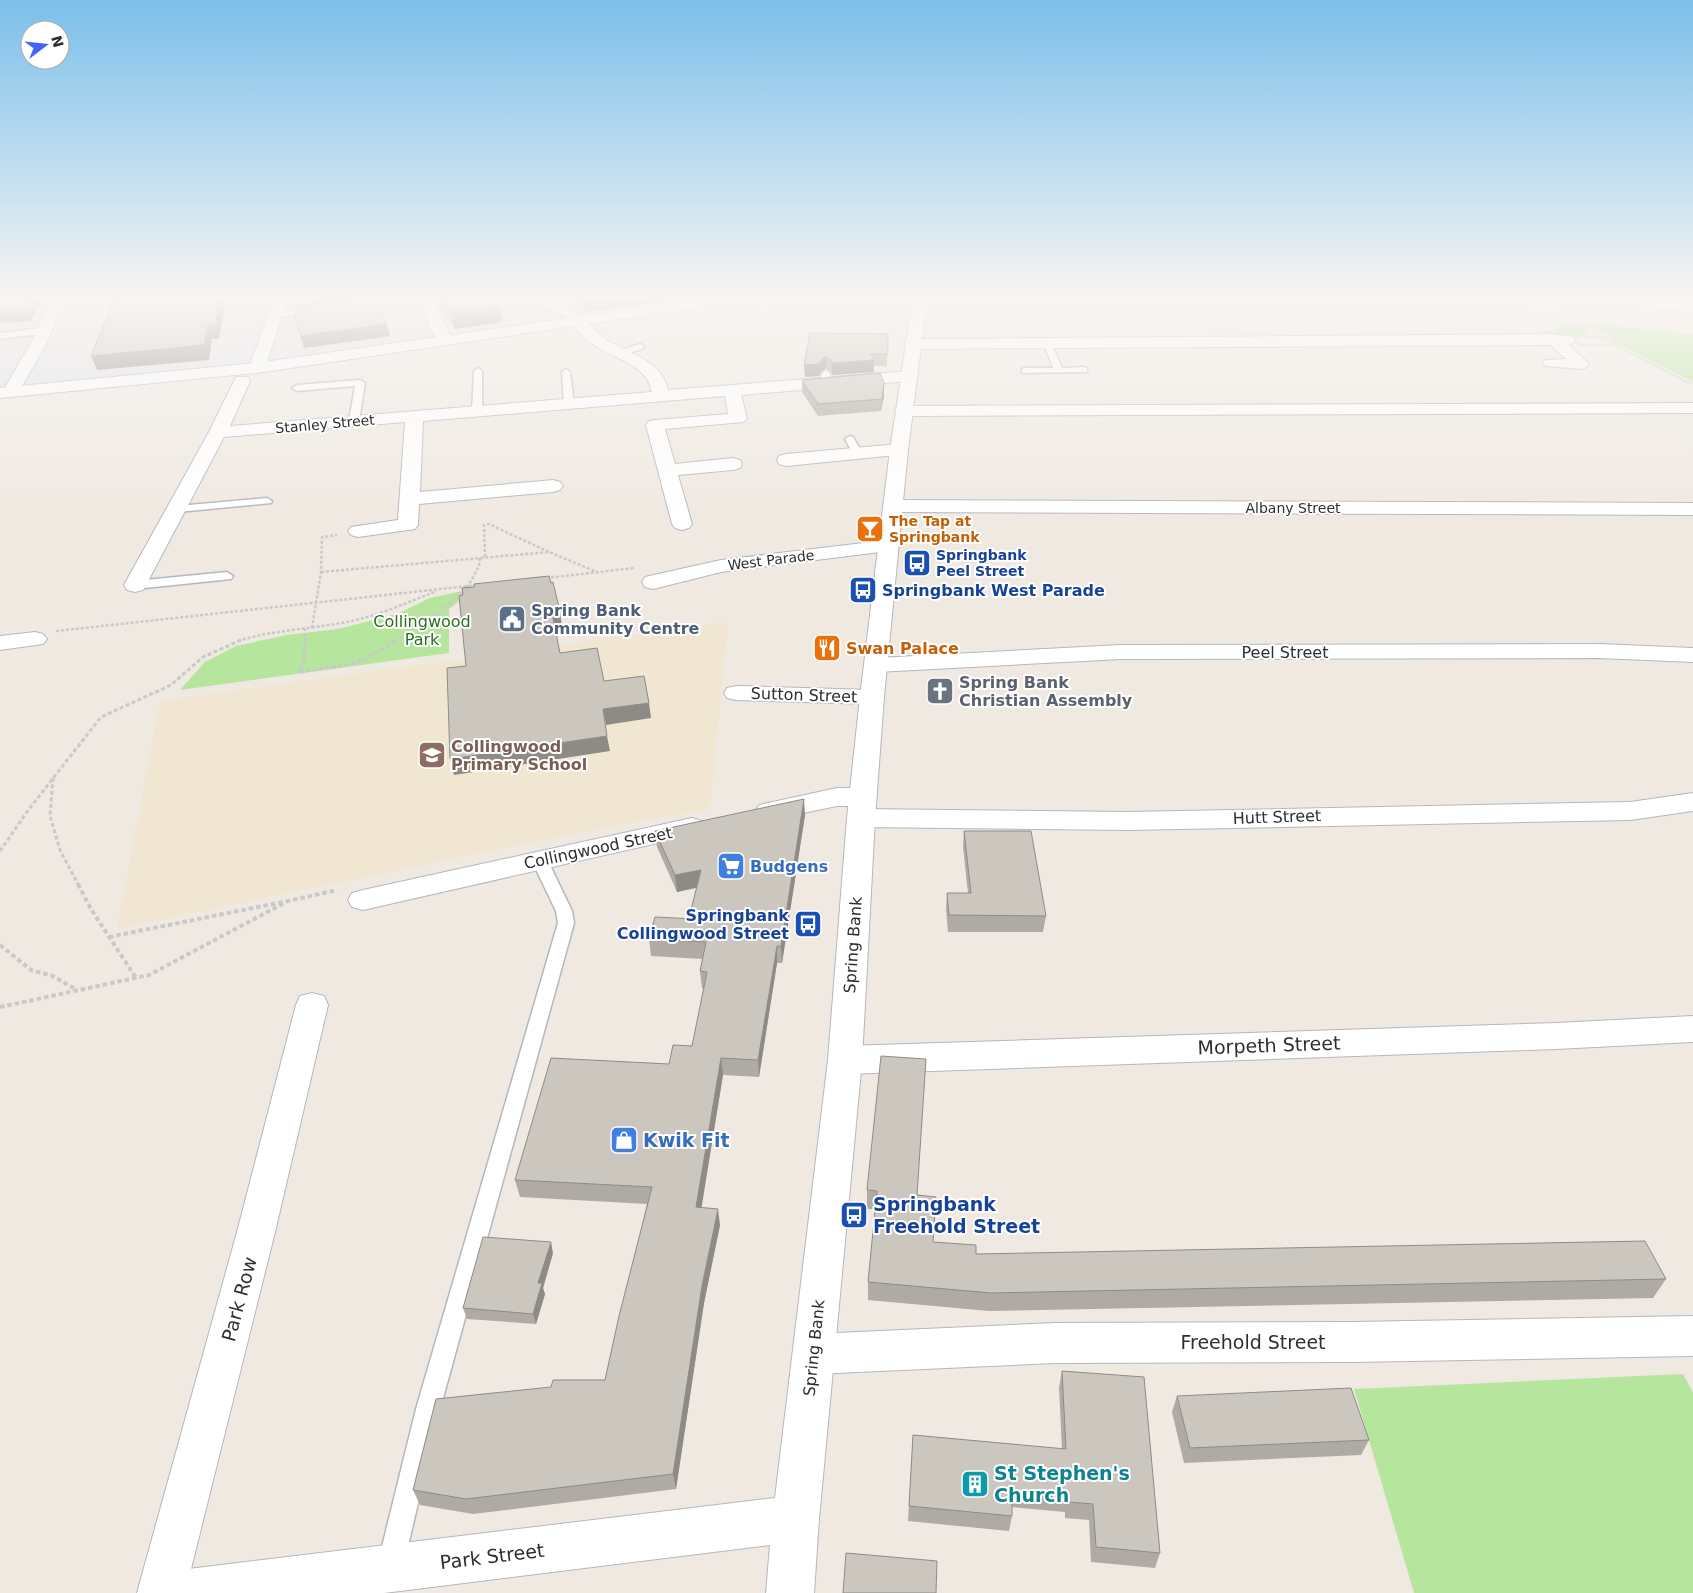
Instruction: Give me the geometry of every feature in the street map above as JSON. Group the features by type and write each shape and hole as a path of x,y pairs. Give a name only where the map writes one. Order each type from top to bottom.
{"street":[{"path":"6,392 18,372"},
{"path":"6,392 212,372"},
{"path":"651,372 658,381 661,396"},
{"name":"Spring Bank","path":"790,1593 796,1519 845,1060 862,808 872,697 909,372"},
{"name":"Stanley Street","path":"218,432 732,391 825,378 909,376"},
{"path":"135,585 218,432 242,381"},
{"path":"682,524 655,425 738,418 732,391"},
{"path":"904,411 1693,408"},
{"path":"358,531 408,525 411,499 414,416"},
{"path":"786,460 854,446 899,450"},
{"path":"667,470 733,464"},
{"path":"411,499 553,486"},
{"name":"Albany Street","path":"894,506 1693,509"},
{"name":"West Parade","path":"653,582 722,566 889,546"},
{"path":"0,643 35,639"},
{"name":"Peel Street","path":"877,665 1121,652 1599,651 1693,655"},
{"name":"Sutton Street","path":"736,694 872,697"},
{"path":"744,816 837,797 862,808"},
{"name":"Hutt Street","path":"862,808 1068,821 1128,821 1630,811 1693,802"},
{"name":"Collingwood Street","path":"363,900 717,822"},
{"name":"Park Row","path":"160,1593 256,1232 312,1005"},
{"name":"Morpeth Street","path":"845,1060 1556,1036 1693,1029"},
{"name":"Freehold Street","path":"814,1354 1055,1343 1352,1342 1693,1336"},
{"name":"Park Street","path":"188,1593 796,1519"}],"lane":[{"path":"476,411 478,372"},
{"path":"566,372 569,404"},
{"path":"297,388 360,383 354,421"},
{"path":"178,508 267,501"},
{"path":"135,585 227,576"},
{"path":"390,1568 428,1409 566,923 561,904 540,860"}],"path":[{"path":"1668,372 1693,385"},
{"path":"485,557 484,525 489,524 598,572"},
{"path":"312,628 314,604 321,572 322,537 358,531"},
{"path":"321,572 550,552"},
{"path":"304,629 304,660 300,672 347,666 363,660 399,639 416,625 438,614 468,586 479,566 480,558"},
{"path":"542,578 635,568"},
{"path":"35,639 38,633 477,585"},
{"path":"0,851 53,778 101,717 172,685 203,657 229,644 260,634 348,622 383,612 442,589"},
{"path":"53,778 50,816 60,850 91,909 136,978"},
{"path":"109,936 339,890 363,900"},
{"path":"0,1007 148,975 288,901"},
{"path":"0,945 31,970 53,976 78,990"}],"shaded area":[{"path":"0,372 173,372 0,389"},
{"name":"Collingwood Primary School","path":"728,622 710,809 566,835 117,929 160,701"}],"green space":[{"path":"1674,372 1693,372 1693,382"},
{"name":"Collingwood Park","path":"476,588 449,609 449,653 180,690 205,662 236,646 287,635 338,629 397,614 430,598"},
{"path":"1683,1374 1693,1393 1693,1593 1414,1593 1354,1389"}],"building":[{"path":"880,373 884,383 882,399 818,404 802,380"},
{"path":"549,576 551,583 553,582 560,612 552,613 560,653 597,648 604,681 644,676 649,703 603,709 607,736 450,759 447,668 466,666 459,596 463,595 462,588 474,587 474,584"},
{"path":"804,799 781,946 777,946 758,1060 721,1058 696,1207 718,1209 702,1286 673,1474 466,1499 413,1490 436,1399 551,1387 553,1380 605,1380 619,1316 652,1187 515,1180 551,1058 669,1064 673,1045 692,1046 707,972 700,971 706,942 649,939 655,917 695,919 691,910 701,870 675,875 655,831"},
{"path":"964,831 1031,831 1046,916 949,915 947,893 971,893"},
{"path":"881,1056 926,1059 917,1195 936,1197 933,1242 976,1245 976,1254 1645,1241 1666,1279 991,1293 868,1282 877,1191 867,1190"},
{"path":"483,1237 551,1242 538,1283 542,1283 533,1314 463,1308"},
{"path":"1062,1371 1144,1377 1160,1553 1096,1547 1093,1504 1069,1502 1068,1496 1012,1491 1012,1516 909,1506 913,1435 1066,1449"},
{"path":"1351,1388 1369,1440 1190,1448 1177,1396"},
{"path":"846,1553 937,1561 936,1593 843,1593"}],"place":[{"name":"The Tap at Springbank","path":"870,529"},
{"name":"Springbank Peel Street","path":"917,563"},
{"name":"Springbank West Parade","path":"863,590"},
{"name":"Spring Bank Community Centre","path":"512,619"},
{"name":"Swan Palace","path":"827,648"},
{"name":"Spring Bank Christian Assembly","path":"940,691"},
{"name":"Collingwood Primary School","path":"432,755"},
{"name":"Budgens","path":"731,866"},
{"name":"Springbank Collingwood Street","path":"808,924"},
{"name":"Kwik Fit","path":"624,1140"},
{"name":"Springbank Freehold Street","path":"854,1215"},
{"name":"St Stephen's Church","path":"975,1484"}]}
